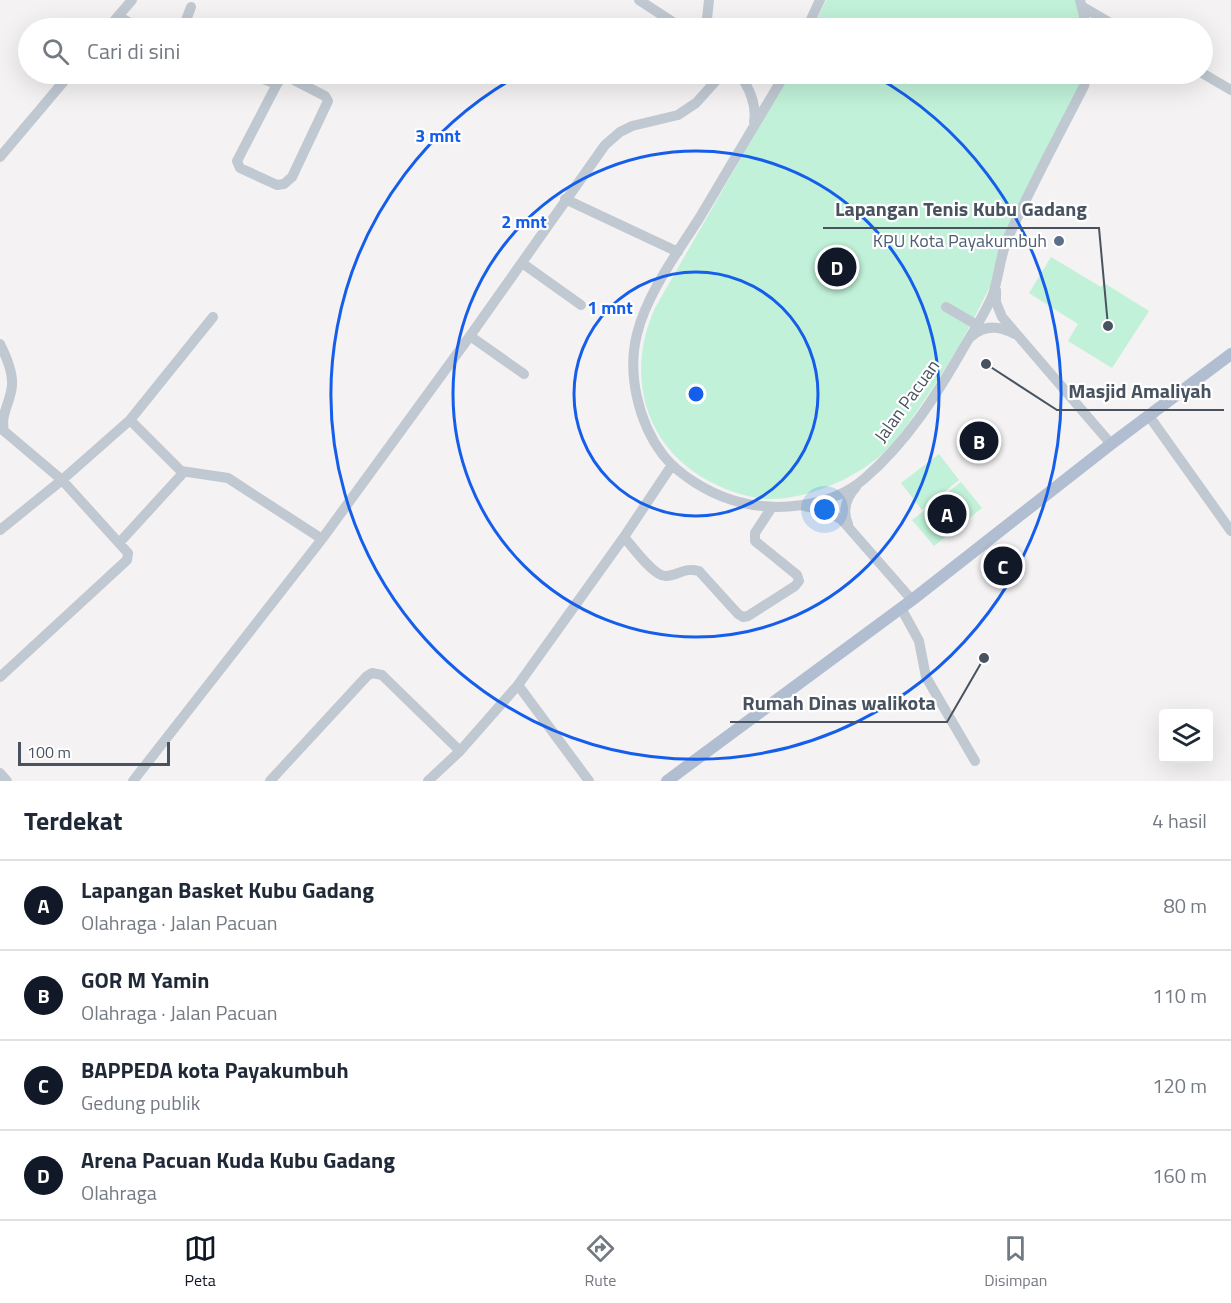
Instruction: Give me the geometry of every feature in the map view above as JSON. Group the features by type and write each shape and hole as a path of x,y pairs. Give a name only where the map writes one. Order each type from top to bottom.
{"main road":[{"path":"667,781 912,600 1111,444 1231,354"}],"street":[{"path":"122,18 118,16 132,0"},
{"path":"640,0 667,18"},
{"path":"707,18 709,0"},
{"path":"812,18 820,0"},
{"path":"1082,4 1104,18"},
{"path":"187,18 191,7"},
{"path":"1213,79 1231,90"},
{"path":"0,157 62,84"},
{"path":"277,84 237,161 240,168 277,184 284,184 292,177 328,101 325,96 303,84"},
{"path":"133,781 322,539 605,145 632,126 678,115 696,103 713,84"},
{"path":"746,84 753,102 754,126"},
{"name":"Jalan Pacuan","path":"779,84 678,252 643,315 636,336 633,360 635,385 646,424 657,445 672,465 697,483 725,498 741,503 772,507 798,506 832,496 861,481 887,457 925,412 993,295 1008,239 1084,84"},
{"path":"565,199 678,252"},
{"path":"522,263 581,305"},
{"path":"998,277 996,302 1002,316 1111,444"},
{"path":"946,307 977,325"},
{"path":"0,530 62,480 130,420 213,316"},
{"path":"970,338 976,332 991,327 999,327 1016,334"},
{"path":"470,336 524,374"},
{"path":"0,344 11,372 12,383 11,393 2,415 1,423 4,431 62,480 128,553 127,560 0,677"},
{"path":"1149,416 1231,531"},
{"path":"130,420 178,470 228,478 322,539"},
{"path":"429,781 460,751 518,685 624,537 672,465"},
{"path":"120,542 184,472"},
{"path":"848,525 845,513 846,502 861,481"},
{"path":"798,506 827,511 848,525 912,600"},
{"path":"624,537 657,574 666,576 691,568 699,571 738,614 743,617 748,616 795,586 799,581 797,575 754,541 755,533 772,507"},
{"path":"901,608 919,641 926,677 975,761"},
{"path":"270,781 372,673 382,675 460,751"},
{"path":"518,685 589,781"},
{"path":"0,773 7,781"}],"green space":[{"path":"826,0 1077,0 1083,18 818,18"},
{"path":"783,84 1083,84 1006,253 974,319 950,361 892,444 880,456 856,473 812,492 767,499 731,491 694,472 674,455 659,434 648,412 642,387 641,361 646,335 655,308"},
{"path":"1051,257 1101,287 1104,283 1149,311 1112,368 1068,341 1078,324 1029,293"},
{"path":"939,454 959,480 922,510 901,483"},
{"path":"961,482 982,508 934,546 912,520"}],"place":[{"name":"KPU Kota Payakumbuh","path":"1059,241"},
{"name":"Arena Pacuan Kuda Kubu Gadang","path":"837,267"},
{"name":"Lapangan Tenis Kubu Gadang","path":"1108,326"},
{"name":"Masjid Amaliyah","path":"986,364"},
{"name":"GOR M Yamin","path":"979,441"},
{"name":"Lapangan Basket Kubu Gadang","path":"947,514"},
{"name":"BAPPEDA kota Payakumbuh","path":"1003,566"},
{"name":"Rumah Dinas walikota","path":"984,658"}]}
